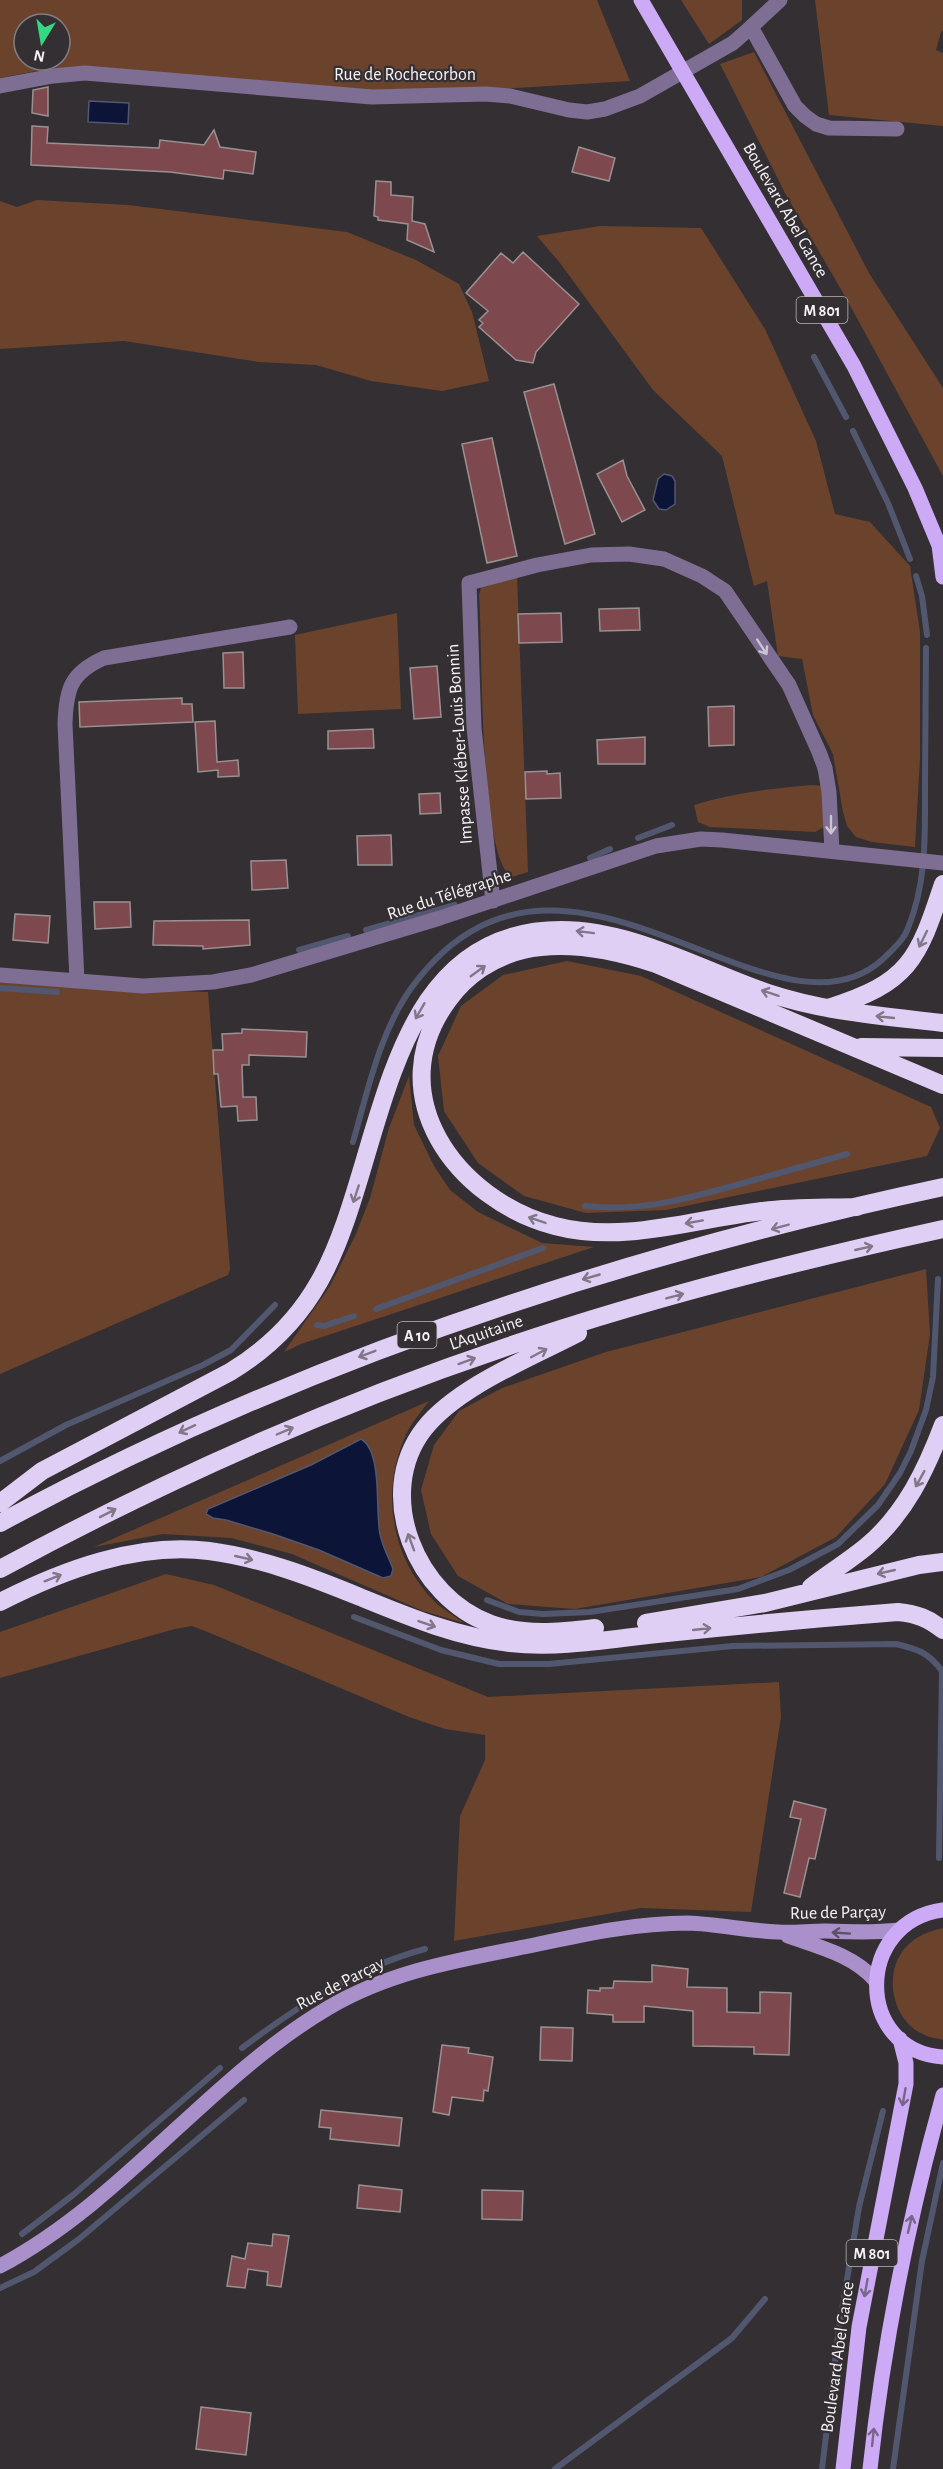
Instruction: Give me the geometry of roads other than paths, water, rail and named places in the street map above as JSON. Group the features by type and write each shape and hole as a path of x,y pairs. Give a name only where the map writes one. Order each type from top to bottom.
{"highway":[{"path":"826,1008 873,991 888,982 909,963 931,923 943,884"},
{"path":"0,1503 42,1471 230,1372 256,1356 280,1335 301,1311 320,1280 348,1219 393,1073 414,1021 440,982 475,953 496,942 530,933 563,930 588,932 636,944 766,992 826,1008 857,1014 943,1023"},
{"path":"857,1207 763,1210 657,1229 629,1231 580,1231 534,1220 498,1202 465,1176 452,1161 431,1126 422,1089 422,1069 432,1028 454,993 466,980 493,961 522,950 543,947 586,947 632,956 701,982 943,1085"},
{"path":"850,1047 943,1048"},
{"name":"L'Aquitaine","path":"0,1523 117,1462 190,1428 341,1364 418,1335 618,1269 857,1207 940,1188"},
{"name":"L'Aquitaine","path":"0,1569 136,1499 282,1432 443,1369 619,1312 741,1278 940,1230"},
{"path":"619,1312 462,1394 435,1416 422,1431 410,1456 403,1499 404,1521 420,1563 446,1596 474,1616 490,1624 536,1632 565,1632 660,1621 765,1603 919,1565 943,1562"},
{"path":"803,1593 868,1545 885,1527 914,1489 943,1425"},
{"path":"0,1602 66,1572 105,1560 143,1552 180,1550 207,1551 265,1563 303,1574 446,1630 479,1639 509,1643 566,1644 712,1628 898,1612 918,1614 932,1620 943,1630"}],"main road":[{"name":"Boulevard Abel Gance","path":"641,0 854,366 915,488 941,550 943,577"},
{"name":"Boulevard Abel Gance","path":"650,0 657,26"},
{"name":"M 801","path":"942,1909 918,1916 899,1929 885,1947 876,1980 876,1992 882,2013 900,2039 924,2053 943,2057"},
{"name":"Boulevard Abel Gance","path":"843,2469 859,2327 906,2084 906,2062 900,2039"},
{"name":"M 801","path":"870,2469 881,2369 897,2281 923,2167 943,2095"}],"street":[{"name":"Rue de Rochecorbon","path":"0,86 53,76 85,73 372,97 486,94 510,96 587,112 605,109 640,96 733,43 780,0"},
{"path":"751,27 795,106 810,120 829,128 897,129"},
{"name":"Impasse Kléber-Louis Bonnin","path":"493,901 474,728 469,583 537,564 591,555 629,554 648,556 677,564 702,576 731,597 789,686 825,768 830,792 832,851"},
{"path":"77,980 65,724 66,698 75,676 88,665 104,658 290,627"},
{"name":"Rue du Télégraphe","path":"0,975 142,986 213,982 251,975 493,901 656,846 682,842 722,840 943,863"},
{"name":"Rue de Parçay","path":"0,2266 79,2214 245,2066 287,2033 330,2006 373,1985 413,1971 460,1959 594,1932 638,1926 690,1923 777,1932 855,1934 899,1929"},
{"name":"Rue de Parçay","path":"777,1932 849,1959 863,1967 876,1980"}],"water":[{"path":"89,101 129,103 128,124 88,122"},
{"path":"664,474 672,476 675,481 675,504 666,510 659,509 653,500 658,479"},
{"path":"361,1439 373,1456 380,1534 393,1569 391,1576 383,1578 319,1550 206,1514 208,1509 311,1465"}],"waterway":[{"path":"814,357 846,417"},
{"path":"853,431 888,503 910,559"},
{"path":"916,576 922,596 927,635"},
{"path":"353,1142 376,1062 391,1022 401,1004 412,987 470,932 533,911 597,916 662,935 724,959 784,978 837,981 883,959 904,937 914,911 922,875 925,821 926,648"},
{"path":"638,838 672,825"},
{"path":"590,858 610,849"},
{"path":"366,930 455,905"},
{"path":"299,950 348,936"},
{"path":"0,988 57,992"},
{"path":"585,1206 625,1207 663,1203 847,1154"},
{"path":"376,1309 543,1248"},
{"path":"487,1600 519,1612 543,1614 590,1612 738,1589 789,1570 838,1544 878,1505 900,1473 911,1451 926,1410 933,1377 938,1279"},
{"path":"0,1461 66,1425 203,1365 231,1350 275,1305"},
{"path":"317,1325 324,1326 354,1316"},
{"path":"354,1617 441,1650 499,1664 549,1664 733,1646 896,1644 916,1650 932,1659 942,1671 939,1858"},
{"path":"242,2048 285,2017 352,1977 425,1949"},
{"path":"22,2234 73,2195 220,2068"},
{"path":"0,2288 34,2272 79,2239 244,2100"},
{"path":"822,2469 839,2328 859,2207 883,2111"},
{"path":"893,2469 922,2261 943,2163"},
{"path":"555,2469 732,2338 765,2299"}]}
